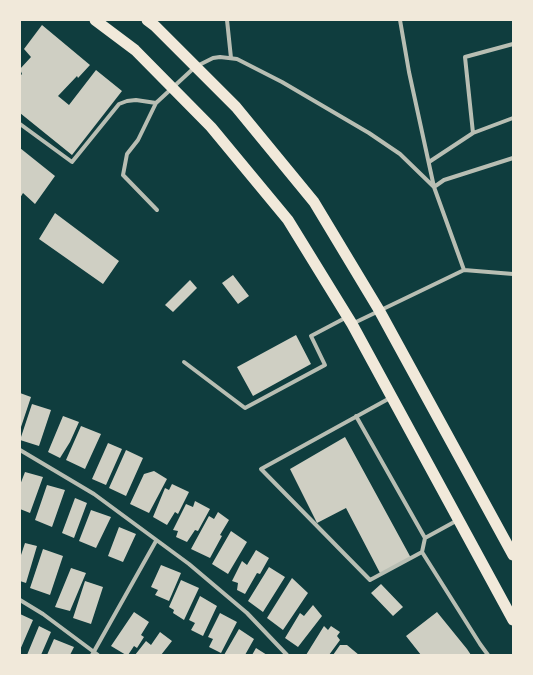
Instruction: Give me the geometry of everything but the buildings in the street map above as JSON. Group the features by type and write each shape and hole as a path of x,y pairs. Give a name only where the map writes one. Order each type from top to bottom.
{"main road":[{"path":"95,20 135,50 211,127 288,220 392,397 513,620"},
{"path":"147,20 236,107 314,202 379,310 513,555"}],"lane":[{"path":"227,20 231,58"},
{"path":"400,20 409,72 434,187 464,270"},
{"path":"473,133 465,57 513,44"},
{"path":"157,210 123,174 127,154 138,140 156,103 195,66 220,57 237,59 282,82 369,133 400,154 434,187"},
{"path":"20,124 72,162 119,104 136,100 156,103"},
{"path":"429,162 473,133 513,118"},
{"path":"434,187 444,180 513,158"},
{"path":"184,362 245,408 325,365 310,336 379,310 464,270 513,274"},
{"path":"392,397 261,469 370,580 422,552"},
{"path":"356,416 425,538 422,552 488,655"},
{"path":"20,450 94,494 189,564 247,613 287,655"},
{"path":"425,538 459,520"},
{"path":"93,653 156,541"},
{"path":"20,600 43,614 98,655"}]}
